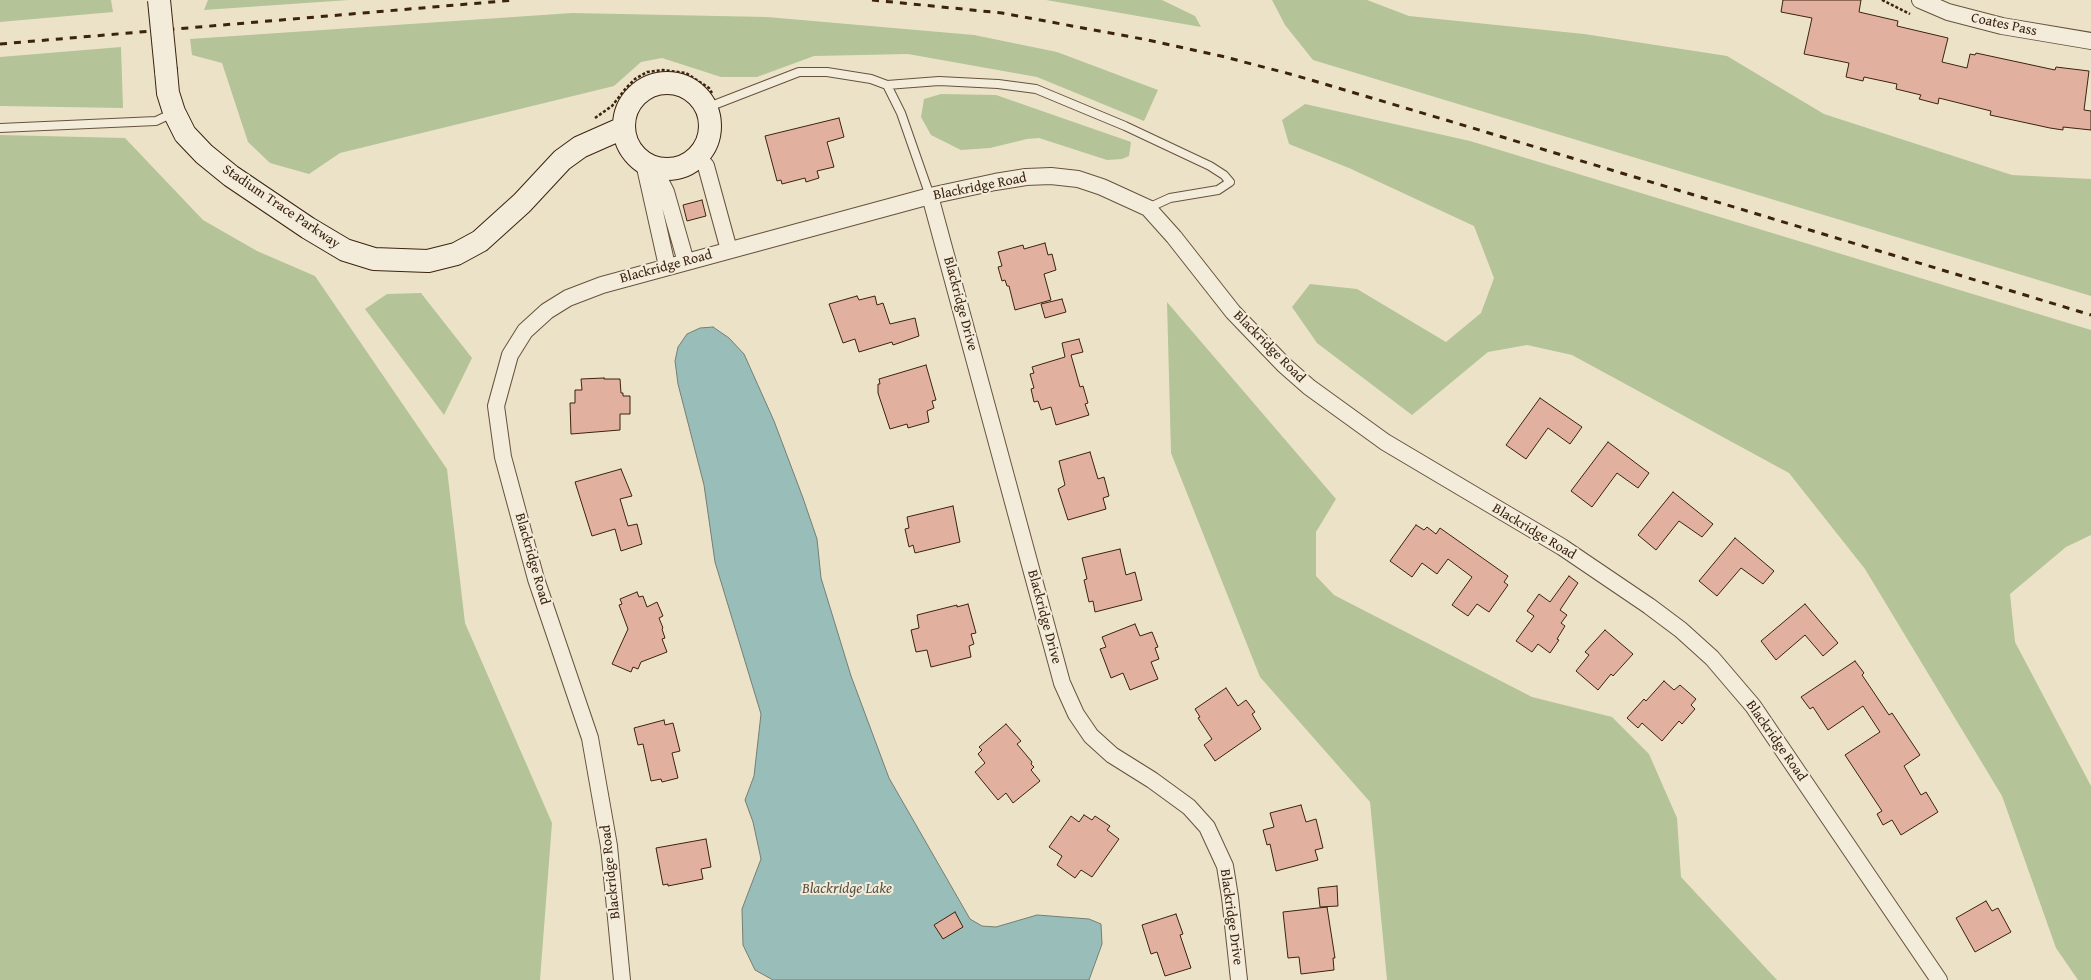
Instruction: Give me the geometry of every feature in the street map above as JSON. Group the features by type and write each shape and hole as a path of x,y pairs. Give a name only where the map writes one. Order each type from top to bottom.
{"street":[{"name":"Stadium Trace Parkway","path":"159,0 168,93 174,112 186,134 204,154 231,176 308,228 345,250 374,259 404,262 428,261 456,254 480,241 522,204 562,160 580,147 624,128"},
{"name":"Coates Pass","path":"1920,0 1948,12 1996,24 2091,41"},
{"path":"649,165 666,170 678,168 688,164 698,156 707,142 712,106 683,86 673,84 652,86 634,98 628,107 624,128 629,148 649,165 666,192 686,262"},
{"path":"698,156 706,166 729,250"},
{"path":"649,165 667,266"},
{"name":"Blackridge Road","path":"622,980 608,846 590,738 536,579 503,457 496,406 510,354 526,331 547,311 568,298 595,288 667,266 930,196 995,182 1026,177 1051,176 1078,179 1123,195 1148,208 1174,236 1233,312 1284,365 1309,387 1384,442 1562,547 1649,606 1681,630 1712,658 1753,706 1939,980"},
{"name":"Blackridge Drive","path":"930,196 1062,683 1076,714 1091,736 1112,755 1152,780 1189,808 1207,827 1225,866 1239,980"}],"lane":[{"path":"712,106 799,72 827,72 871,79 887,85 939,81 998,84 1036,89 1125,126 1210,166 1224,174 1230,182 1218,190 1170,198 1148,208"},
{"path":"887,85 901,113 930,196"},
{"path":"0,128 156,122 174,112"}],"path":[{"path":"593,119 612,106 635,79 647,72 663,70 686,73 697,79 709,88 712,106"}],"green space":[{"path":"0,0 111,0 113,12 0,22"},
{"path":"208,0 349,0 204,10"},
{"path":"1046,0 1162,0 1195,16 1201,27"},
{"path":"1272,0 1367,0 1409,16 1584,34 1727,56 1824,114 2012,175 2091,179 2091,296 1313,60 1285,25"},
{"path":"572,13 767,17 974,35 1057,52 1158,90 1144,121 1037,77 908,54 814,56 757,77 721,77 662,58 641,62 614,86 340,153 309,174 270,163 248,142 222,63 192,55 190,39"},
{"path":"121,47 123,108 0,106 0,57"},
{"path":"941,94 996,95 1131,142 1129,156 1122,159 1107,160 1039,138 1027,139 990,148 961,150 931,135 921,117 924,99"},
{"path":"1305,104 1470,141 2091,330 2091,535 2066,547 2010,594 2015,642 2091,786 2091,980 2078,980 2056,948 2002,796 1865,569 1789,473 1572,355 1527,345 1488,352 1412,415 1317,343 1292,307 1310,284 1357,289 1446,342 1481,313 1494,278 1474,226 1349,168 1289,144 1282,120"},
{"path":"0,135 125,138 203,220 257,251 315,276 447,469 465,623 552,823 540,980 0,980"},
{"path":"421,293 472,358 444,415 365,309 387,294"},
{"path":"1167,302 1336,499 1316,532 1316,576 1334,595 1532,697 1612,717 1649,754 1677,818 1681,877 1777,980 1387,980 1370,802 1260,677 1171,453"}],"water":[{"name":"Blackridge Lake","path":"713,327 729,338 744,354 774,421 817,539 821,578 851,676 889,778 970,919 982,926 996,927 1037,915 1089,919 1101,924 1102,944 1089,980 773,980 755,970 743,945 742,909 761,859 753,822 745,800 754,776 761,714 715,562 704,485 678,384 675,361 678,347 687,334 700,328"}],"building":[{"path":"1783,0 1861,0 1859,12 1898,21 1897,26 1948,38 1942,62 1967,68 1970,54 1975,55 1976,53 2055,70 2056,67 2089,71 2084,110 2091,111 2091,130 2063,127 2063,130 2050,128 1990,115 1991,111 1939,98 1938,104 1919,99 1921,95 1896,89 1897,84 1864,77 1863,81 1846,77 1849,63 1804,54 1812,18 1781,12"},
{"path":"839,118 844,137 827,142 834,167 817,171 819,178 806,182 805,178 782,184 781,180 777,181 765,136"},
{"path":"702,200 706,216 687,221 683,205"},
{"path":"1045,243 1048,255 1052,254 1056,270 1044,274 1051,300 1015,310 1009,286 1007,286 1005,280 1002,281 998,267 1002,266 998,252 1023,245 1024,249"},
{"path":"857,296 859,300 875,296 877,305 883,303 890,324 915,318 919,336 893,345 892,342 859,352 855,339 843,343 829,304"},
{"path":"1062,299 1066,312 1045,318 1041,304"},
{"path":"1079,339 1083,352 1071,355 1080,387 1083,386 1088,403 1085,404 1089,415 1056,425 1051,407 1041,410 1038,401 1034,402 1031,389 1034,388 1030,374 1034,373 1032,367 1065,357 1062,343"},
{"path":"926,365 936,400 932,401 934,408 927,411 929,422 908,428 907,424 890,429 878,393 878,384 880,384 879,379"},
{"path":"581,379 620,379 621,393 623,393 623,396 630,396 630,414 620,414 620,430 571,434 570,403 575,403 575,390 582,390"},
{"path":"1540,398 1582,427 1570,444 1548,428 1526,459 1506,445"},
{"path":"1608,442 1649,473 1638,488 1617,473 1592,507 1571,491"},
{"path":"1090,452 1098,479 1104,477 1109,496 1103,498 1106,509 1068,520 1058,489 1065,485 1059,461"},
{"path":"621,469 632,496 620,499 628,526 637,524 642,544 621,551 615,529 592,536 575,482"},
{"path":"1673,492 1713,524 1702,537 1679,521 1656,550 1638,535"},
{"path":"953,506 960,542 915,553 913,545 909,547 905,529 909,528 907,517"},
{"path":"1416,525 1424,530 1427,527 1436,534 1440,528 1508,576 1504,582 1508,585 1489,612 1477,604 1468,616 1452,605 1472,577 1448,559 1437,574 1422,563 1412,577 1390,561"},
{"path":"1735,538 1774,571 1763,584 1741,568 1717,596 1699,581"},
{"path":"1120,549 1126,575 1135,572 1142,600 1095,612 1093,601 1089,602 1084,580 1087,579 1082,558"},
{"path":"1569,576 1578,583 1560,610 1567,615 1561,623 1565,626 1557,639 1559,640 1550,653 1538,644 1532,652 1516,641 1534,616 1527,611 1539,594 1550,602"},
{"path":"637,592 639,597 643,596 647,607 657,602 663,616 659,618 665,638 662,639 667,652 641,662 638,669 633,667 631,672 612,664 628,629 619,605 622,604 620,599"},
{"path":"968,604 976,633 971,634 974,644 969,646 971,657 931,667 927,650 916,652 911,630 919,628 917,615 957,605 957,607"},
{"path":"1805,604 1838,643 1823,656 1805,635 1776,660 1761,641"},
{"path":"1135,624 1140,636 1152,632 1158,647 1155,648 1159,659 1151,662 1158,679 1130,690 1123,673 1111,678 1100,649 1106,647 1102,637"},
{"path":"1605,630 1633,654 1613,676 1611,674 1598,690 1576,671 1589,655 1585,652"},
{"path":"1855,661 1864,673 1862,675 1889,715 1892,713 1920,755 1904,766 1921,795 1926,792 1938,812 1901,835 1892,820 1883,825 1877,814 1882,811 1845,755 1880,732 1863,706 1828,730 1813,707 1810,709 1801,697"},
{"path":"1664,681 1674,690 1680,685 1696,699 1691,705 1695,709 1682,724 1679,721 1662,741 1642,723 1638,728 1627,718 1644,699 1646,701"},
{"path":"1226,688 1238,706 1246,700 1255,712 1252,714 1261,729 1215,761 1204,745 1212,739 1198,718 1200,717 1195,709"},
{"path":"664,720 665,725 673,723 680,751 672,753 678,778 662,782 661,779 651,781 643,744 638,745 634,728"},
{"path":"1006,724 1021,741 1017,744 1032,762 1031,764 1034,767 1031,770 1040,781 1013,803 1006,793 998,800 975,772 985,763 978,754 982,750 979,747"},
{"path":"1301,805 1306,822 1316,819 1323,848 1315,850 1318,860 1276,871 1270,844 1267,845 1263,830 1274,827 1270,813"},
{"path":"1084,815 1092,820 1095,816 1110,826 1107,830 1119,839 1092,877 1081,870 1075,878 1057,865 1062,856 1049,847 1071,816 1079,822"},
{"path":"706,839 711,867 701,869 703,879 668,886 668,884 663,885 656,848"},
{"path":"1337,886 1338,906 1320,907 1318,888"},
{"path":"1986,901 1992,911 1998,908 2011,932 1975,952 1956,918"},
{"path":"1327,907 1335,958 1333,958 1334,970 1301,974 1299,957 1288,958 1283,912"},
{"path":"955,912 963,927 943,939 934,925"},
{"path":"1176,914 1183,934 1180,935 1191,968 1165,976 1157,952 1151,954 1142,925"}],"railway":[{"path":"0,44 515,0"},
{"path":"872,0 1002,13 1148,40 1221,56 1294,75 1446,120 2091,315"}]}
